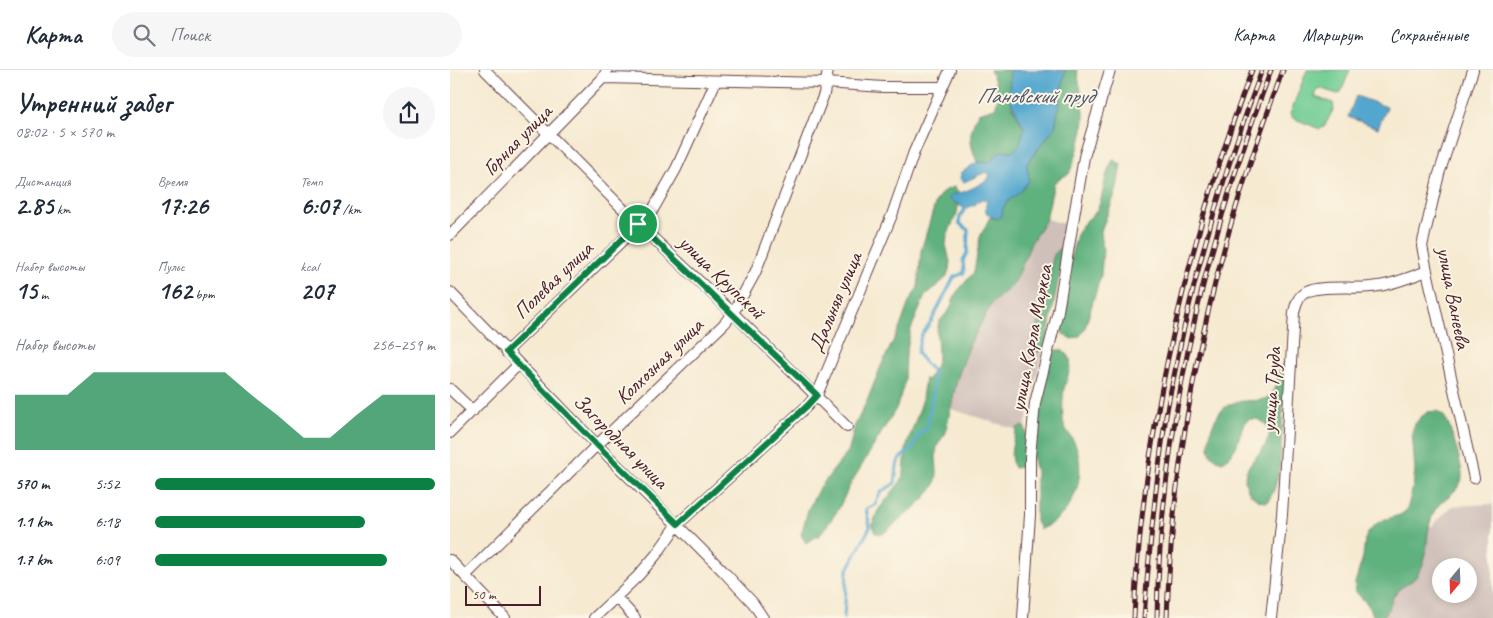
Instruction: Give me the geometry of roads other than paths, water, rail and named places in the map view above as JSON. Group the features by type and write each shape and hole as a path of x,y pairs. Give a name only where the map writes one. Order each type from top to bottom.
{"street":[{"name":"улица Крупской","path":"485,70 638,224 733,313 848,427"},
{"name":"Колхозная улица","path":"465,576 597,445 724,324 733,313 755,273 814,119 826,83 828,70"},
{"name":"Дальняя улица","path":"594,618 616,598 656,555 678,524 817,395 892,215 914,152 950,70"},
{"name":"улица Карла Маркса","path":"1023,618 1030,507 1030,456 1035,402 1058,311 1084,157 1110,70"},
{"name":"улица Ванеева","path":"1473,70 1440,174 1422,246 1474,478"},
{"name":"Горная улица","path":"450,235 550,134 605,74"},
{"path":"605,74 716,81 826,83 883,87 942,87"},
{"name":"Полевая улица","path":"506,352 651,213 676,169 716,81"},
{"name":"улица Труда","path":"1271,618 1282,515 1294,312 1298,300 1305,292 1315,289 1370,287 1390,284 1427,272"},
{"name":"Загородная улица","path":"450,292 518,365 678,524 753,603 763,618"},
{"path":"450,433 518,365"},
{"path":"450,388 473,411"},
{"path":"450,560 505,618"},
{"path":"616,598 635,618"}],"water":[{"name":"Пановский пруд","path":"1010,70 1065,70 1055,127 1027,163 1029,181 1021,191 1008,201 1002,211 1002,216 998,219 986,212 987,200 981,199 976,204 965,209 948,198 950,195 980,184 988,179 990,175 986,172 964,182 960,179 961,173 976,163 989,162 997,153 1013,151 1019,146 1024,128 1009,97"},
{"path":"1356,96 1387,107 1378,128 1348,117"}],"waterway":[{"path":"844,618 847,571 870,527 866,509 875,505 880,493 895,483 898,462 913,449 918,435 927,428 933,394 934,373 917,353 921,336 932,320 954,277 964,273 963,260 967,253 968,230 959,223 966,207"}],"railway":[{"path":"1134,618 1140,533 1147,477 1169,352 1188,270 1211,189 1252,70"},
{"path":"1144,618 1158,472 1166,414 1178,356 1214,212 1262,70"},
{"path":"1157,618 1160,548 1167,478 1190,340 1226,203 1247,136 1271,70"},
{"path":"1167,618 1169,571 1178,476 1193,381 1226,242 1260,134 1283,70"}]}
